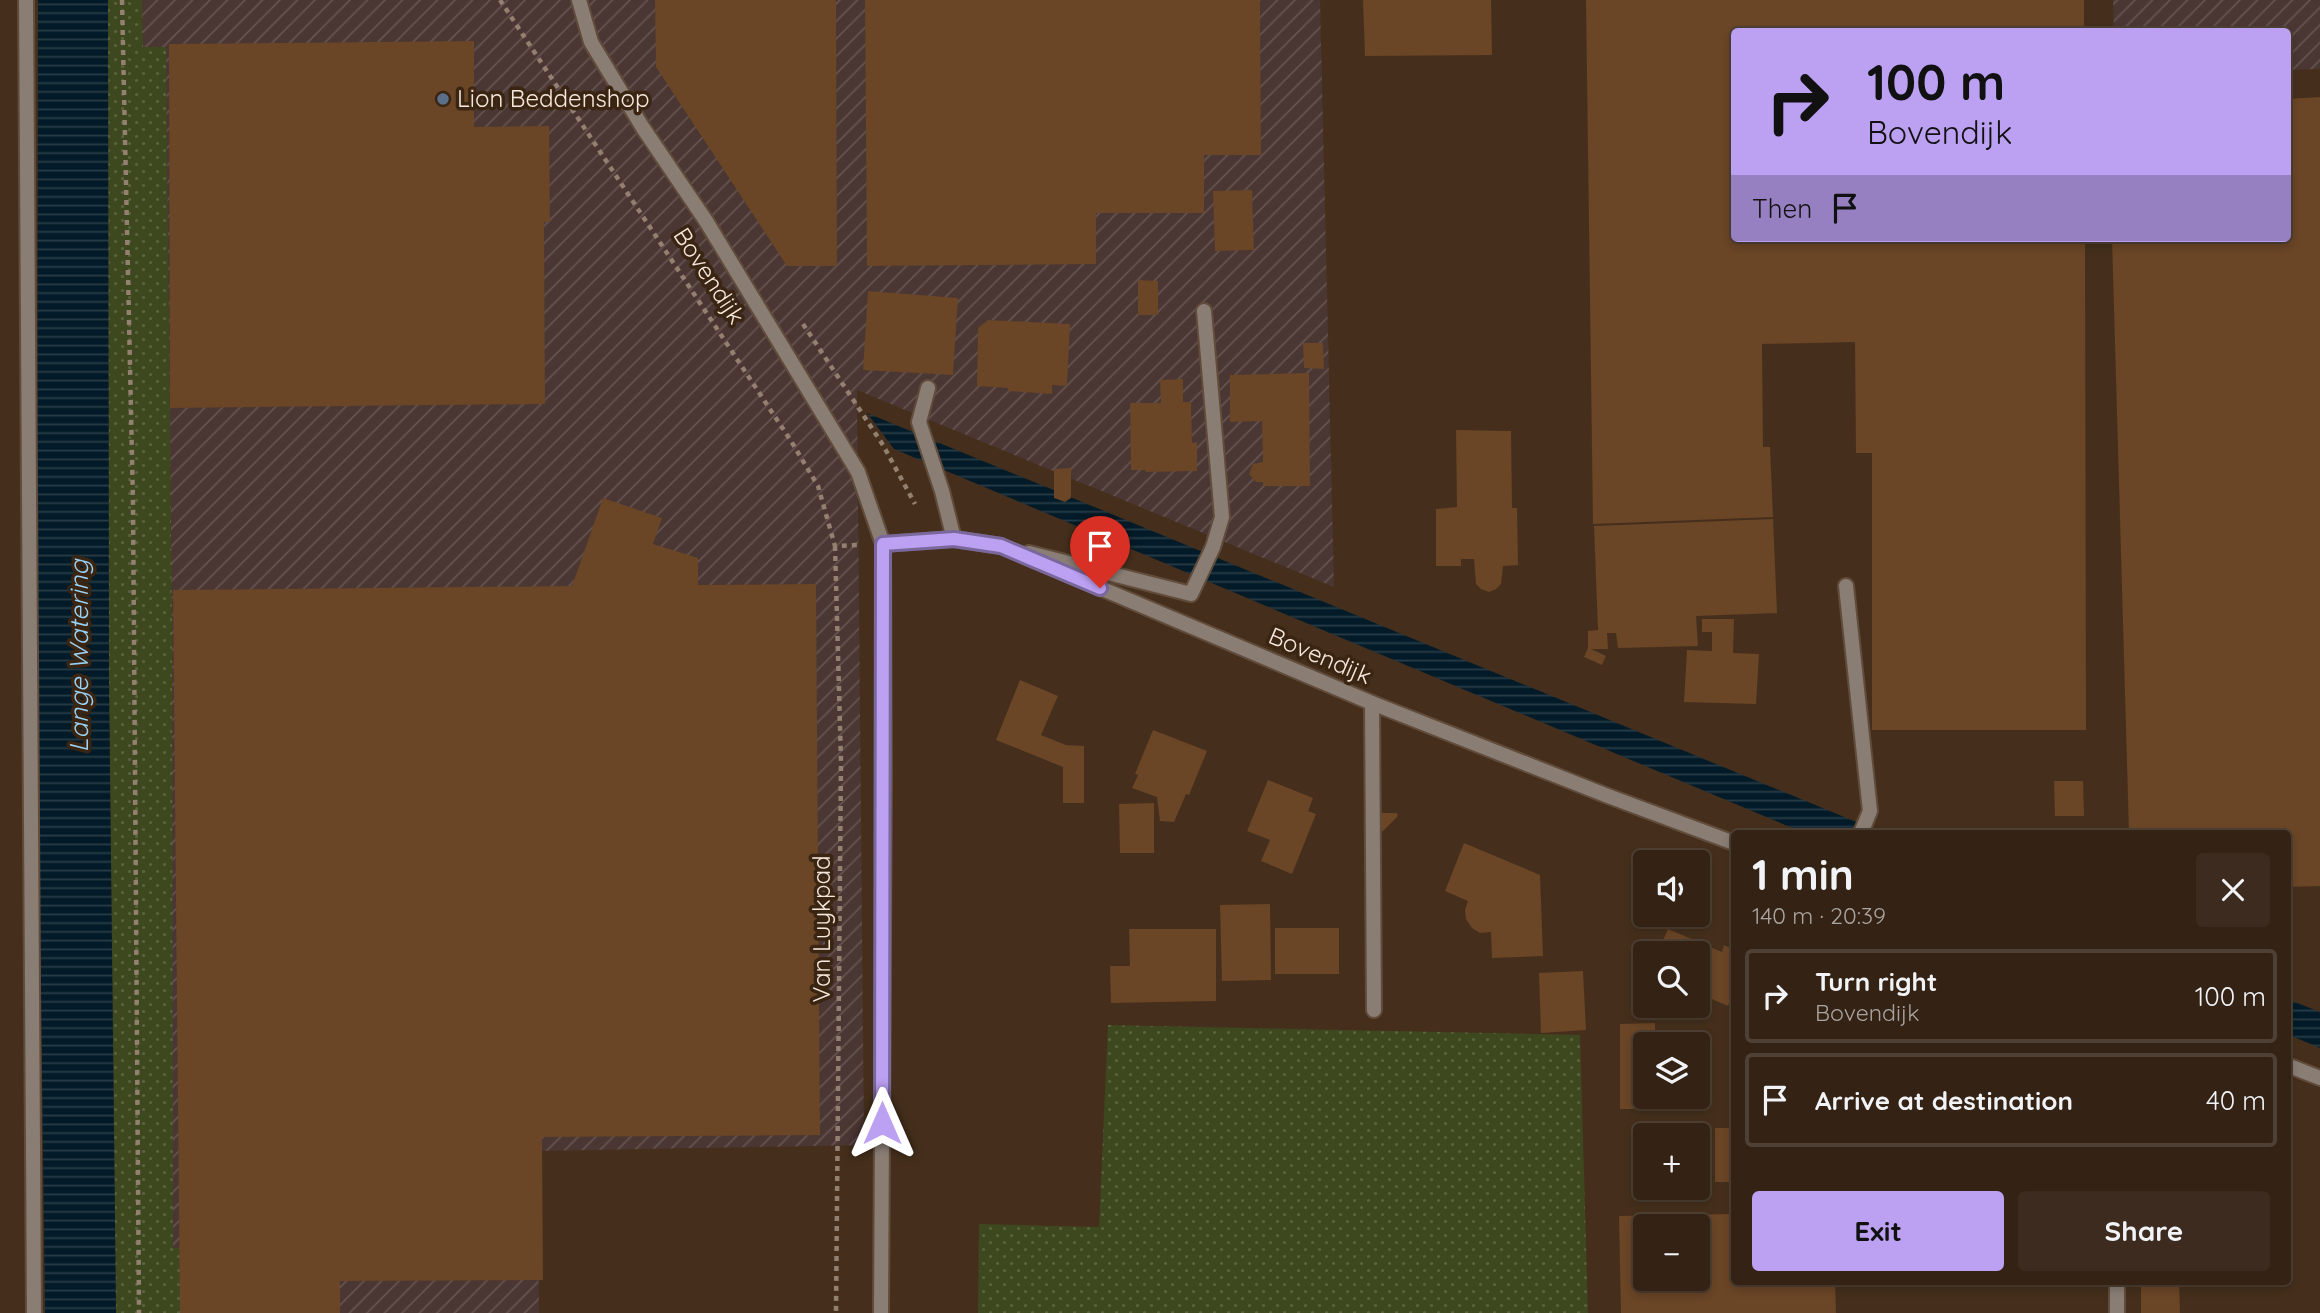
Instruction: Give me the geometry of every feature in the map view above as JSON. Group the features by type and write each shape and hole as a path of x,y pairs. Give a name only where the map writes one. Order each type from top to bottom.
{"street":[{"path":"26,0 34,1313"},
{"name":"Bovendijk","path":"579,0 591,42 643,128 706,220 858,472 883,544 954,539 1001,546 1372,703 1731,842"},
{"path":"1001,546 1191,594 1213,547 1222,517 1204,311"},
{"path":"928,388 919,422 942,491 954,539"},
{"path":"881,1313 883,544"},
{"path":"1846,586 1870,811 1862,830"},
{"path":"1372,703 1374,1010"},
{"path":"2291,1067 2320,1078"},
{"path":"2117,1285 2117,1313"}],"path":[{"path":"122,0 133,489 139,1313"},
{"name":"Bovendijk","path":"500,0 809,471 824,503 835,546"},
{"path":"835,546 883,544"},
{"name":"Van Luykpad","path":"835,546 841,762 836,1313"}],"shaded area":[{"path":"103,0 1320,0 1334,587 857,390 864,1145 538,1151 539,1313 123,1313"},
{"path":"2113,0 2320,0 2320,69 2291,70 2291,28 2114,28"}],"green space":[{"path":"108,0 142,0 143,47 166,47 172,617 173,1248 205,1247 205,1313 116,1313 109,680"},
{"path":"1108,1025 1580,1035 1588,1313 978,1313 979,1224 1099,1227"}],"water":[{"name":"Lange Watering","path":"38,0 108,0 109,680 116,1313 45,1313 37,680"},
{"path":"867,413 1876,830 1797,830 894,449"},
{"path":"2291,1001 2320,1012 2320,1048 2291,1036"}],"building":[{"path":"655,0 836,0 837,266 787,266 656,67"},
{"path":"865,0 1260,0 1261,155 1204,155 1204,213 1096,213 1096,264 867,266"},
{"path":"1363,0 1491,0 1492,55 1365,56"},
{"path":"1586,0 2084,0 2084,28 1731,28 1731,242 2085,242 2086,730 1872,730 1872,453 1856,453 1855,342 1762,344 1763,447 1770,447 1773,517 1593,524"},
{"path":"474,41 474,127 549,126 550,222 544,222 545,404 170,408 169,44"},
{"path":"2320,97 2320,886 2291,887 2291,830 2129,830 2112,242 2291,242 2291,99"},
{"path":"1252,190 1254,250 1215,251 1213,191"},
{"path":"1138,280 1158,281 1158,315 1138,315"},
{"path":"868,291 958,298 953,375 863,370"},
{"path":"988,320 1070,324 1067,386 1052,385 1052,394 977,386 978,328"},
{"path":"1303,343 1323,343 1324,369 1304,368"},
{"path":"1309,373 1310,486 1263,486 1263,482 1256,482 1249,474 1253,464 1263,462 1262,421 1230,422 1230,375"},
{"path":"1183,379 1183,402 1191,402 1192,443 1197,442 1197,471 1131,470 1130,403 1161,403 1160,380"},
{"path":"1456,430 1511,431 1512,508 1517,508 1518,565 1503,566 1501,584 1489,592 1476,584 1474,559 1461,559 1461,566 1436,566 1436,509 1457,507"},
{"path":"1071,468 1071,498 1065,502 1054,498 1054,469"},
{"path":"603,498 662,518 653,544 698,558 698,585 816,584 820,1135 542,1137 543,1280 340,1281 340,1313 180,1313 173,590 572,586"},
{"path":"1773,519 1777,613 1696,616 1698,646 1618,648 1616,633 1607,633 1608,649 1591,649 1606,656 1602,665 1584,657 1588,648 1588,631 1598,630 1594,526"},
{"path":"1702,619 1734,619 1733,653 1759,654 1756,704 1684,702 1687,650 1712,651 1712,632 1702,632"},
{"path":"1020,680 1058,696 1041,735 1066,745 1084,746 1084,803 1063,803 1063,767 996,740"},
{"path":"1153,730 1207,751 1189,795 1186,794 1174,822 1160,821 1157,797 1132,788"},
{"path":"1268,780 1313,798 1308,811 1316,814 1292,874 1261,861 1270,840 1247,831"},
{"path":"2054,781 2083,781 2084,816 2055,816"},
{"path":"1154,803 1154,853 1120,853 1119,804"},
{"path":"1379,813 1397,813 1398,816 1379,832"},
{"path":"1464,843 1540,875 1543,956 1492,958 1491,932 1480,933 1472,928 1466,919 1468,901 1445,891"},
{"path":"1270,904 1271,980 1222,981 1220,905"},
{"path":"1275,928 1339,928 1339,974 1275,974"},
{"path":"1129,929 1216,929 1216,1001 1111,1003 1110,966 1130,966"},
{"path":"1668,929 1696,941 1663,941"},
{"path":"1724,945 1731,948 1731,998 1728,1006 1710,998 1710,947 1722,952"},
{"path":"1583,971 1586,1030 1541,1033 1539,973"},
{"path":"1655,1023 1655,1032 1633,1032 1633,1109 1620,1109 1620,1024"},
{"path":"1715,1128 1731,1128 1731,1182 1715,1182"},
{"path":"1710,1214 1731,1214 1731,1285 1835,1285 1836,1313 1621,1313 1619,1216 1633,1216 1633,1291 1710,1291"},
{"path":"2141,1285 2179,1285 2180,1313 2141,1313"}],"place":[{"name":"Lion Beddenshop","path":"443,99"}],"route":[{"path":"882,1123 883,544 954,539 1001,546 1100,588"}]}
